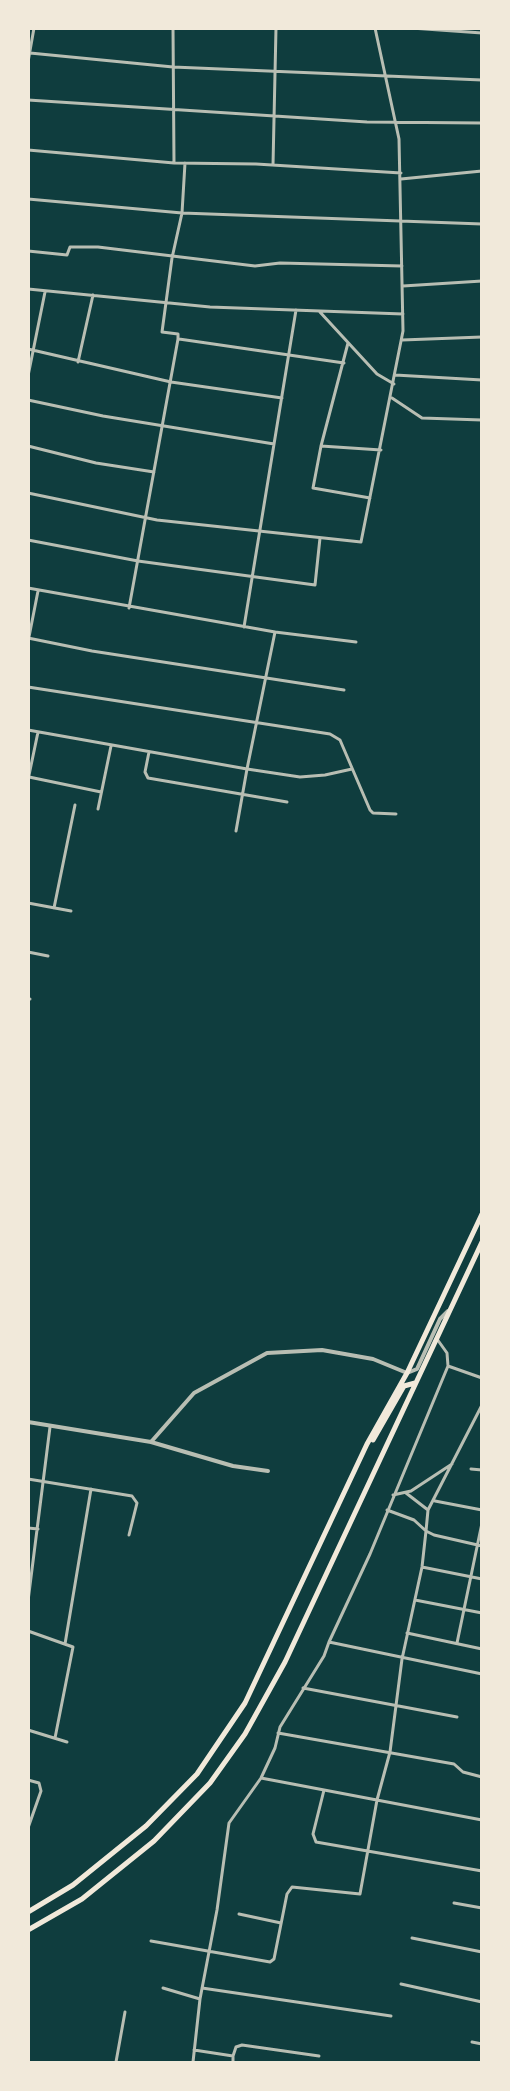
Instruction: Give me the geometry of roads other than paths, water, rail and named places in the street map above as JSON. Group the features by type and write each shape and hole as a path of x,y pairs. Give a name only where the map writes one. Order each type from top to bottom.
{"highway":[{"path":"28,1912 73,1885 146,1826 197,1774 245,1703 367,1444 407,1373 482,1214"},
{"path":"28,1930 82,1899 154,1840 210,1783 239,1742 285,1662 482,1242"},
{"path":"367,1444 376,1436 404,1386 415,1383"}],"street":[{"path":"28,62 34,28"},
{"path":"173,28 174,163"},
{"path":"273,165 276,28"},
{"path":"28,493 146,517 361,542 392,398 402,340 403,314 401,173 396,122 375,28"},
{"path":"411,28 482,33"},
{"path":"30,53 173,67 482,80"},
{"path":"28,100 274,117 482,123"},
{"path":"28,150 174,163 273,165 401,173"},
{"path":"129,608 178,339 178,334 162,332 172,258 182,213 185,163"},
{"path":"401,179 482,171"},
{"path":"28,199 182,213 482,224"},
{"path":"28,250 67,255 70,247 98,247 172,258 255,266 280,263 402,266"},
{"path":"403,286 482,281"},
{"path":"28,289 210,307 403,314"},
{"path":"28,376 45,292"},
{"path":"78,362 93,295"},
{"path":"244,627 296,310"},
{"path":"319,311 377,374 394,384"},
{"path":"402,340 482,337"},
{"path":"178,339 344,363"},
{"path":"348,343 321,446 313,489 370,498"},
{"path":"28,349 171,382 282,398"},
{"path":"395,375 482,380"},
{"path":"392,398 422,418 482,420"},
{"path":"28,400 163,426 274,444"},
{"path":"28,446 96,463 154,472"},
{"path":"321,446 381,450"},
{"path":"28,540 138,561 315,585 320,538"},
{"path":"28,588 244,627 356,642"},
{"path":"38,591 29,639 344,690"},
{"path":"236,831 275,632"},
{"path":"28,687 335,736 340,740 370,810 373,813 396,814"},
{"path":"28,730 300,777 325,775 352,769"},
{"path":"38,732 29,779 101,792"},
{"path":"98,809 111,746"},
{"path":"149,752 145,772 148,778 287,802"},
{"path":"54,908 75,805"},
{"path":"28,903 71,911"},
{"path":"28,952 48,956"},
{"path":"151,1442 194,1393 267,1353 322,1350 373,1359 407,1373 417,1369 440,1319 449,1311"},
{"path":"193,2062 200,1999 229,1823 261,1778 275,1748 278,1733 329,1642 370,1554 448,1366 447,1353 436,1338"},
{"path":"448,1366 482,1378"},
{"path":"151,1941 270,1962 274,1959 287,1894 292,1887 360,1894 377,1800 390,1752 402,1659 422,1567 428,1510 435,1502 482,1405"},
{"path":"28,1422 151,1442 233,1466 268,1471"},
{"path":"28,1601 50,1426"},
{"path":"393,1495 406,1492 454,1462"},
{"path":"471,1469 482,1470"},
{"path":"28,1479 132,1496 136,1499 129,1535"},
{"path":"65,1644 91,1489"},
{"path":"406,1492 428,1510"},
{"path":"435,1502 482,1510"},
{"path":"387,1510 414,1520 434,1536 482,1546"},
{"path":"457,1643 482,1523"},
{"path":"28,1528 38,1529"},
{"path":"422,1567 482,1579"},
{"path":"415,1600 482,1613"},
{"path":"28,1631 65,1644 74,1650 55,1738"},
{"path":"407,1633 482,1649"},
{"path":"329,1642 482,1674"},
{"path":"303,1688 457,1717"},
{"path":"28,1730 68,1742"},
{"path":"278,1733 454,1764 463,1772 482,1777"},
{"path":"261,1778 482,1820"},
{"path":"28,1780 39,1783 41,1791 28,1828"},
{"path":"324,1790 312,1839 316,1842 482,1870"},
{"path":"454,1903 482,1908"},
{"path":"239,1914 281,1923"},
{"path":"412,1938 482,1952"},
{"path":"401,1984 482,2002"},
{"path":"163,1989 200,1999"},
{"path":"202,1989 391,2016"},
{"path":"116,2062 125,2012"},
{"path":"472,2042 482,2044"},
{"path":"233,2062 238,2045 319,2056"},
{"path":"194,2050 233,2056"},
{"path":"228,2055 235,2051"}]}
